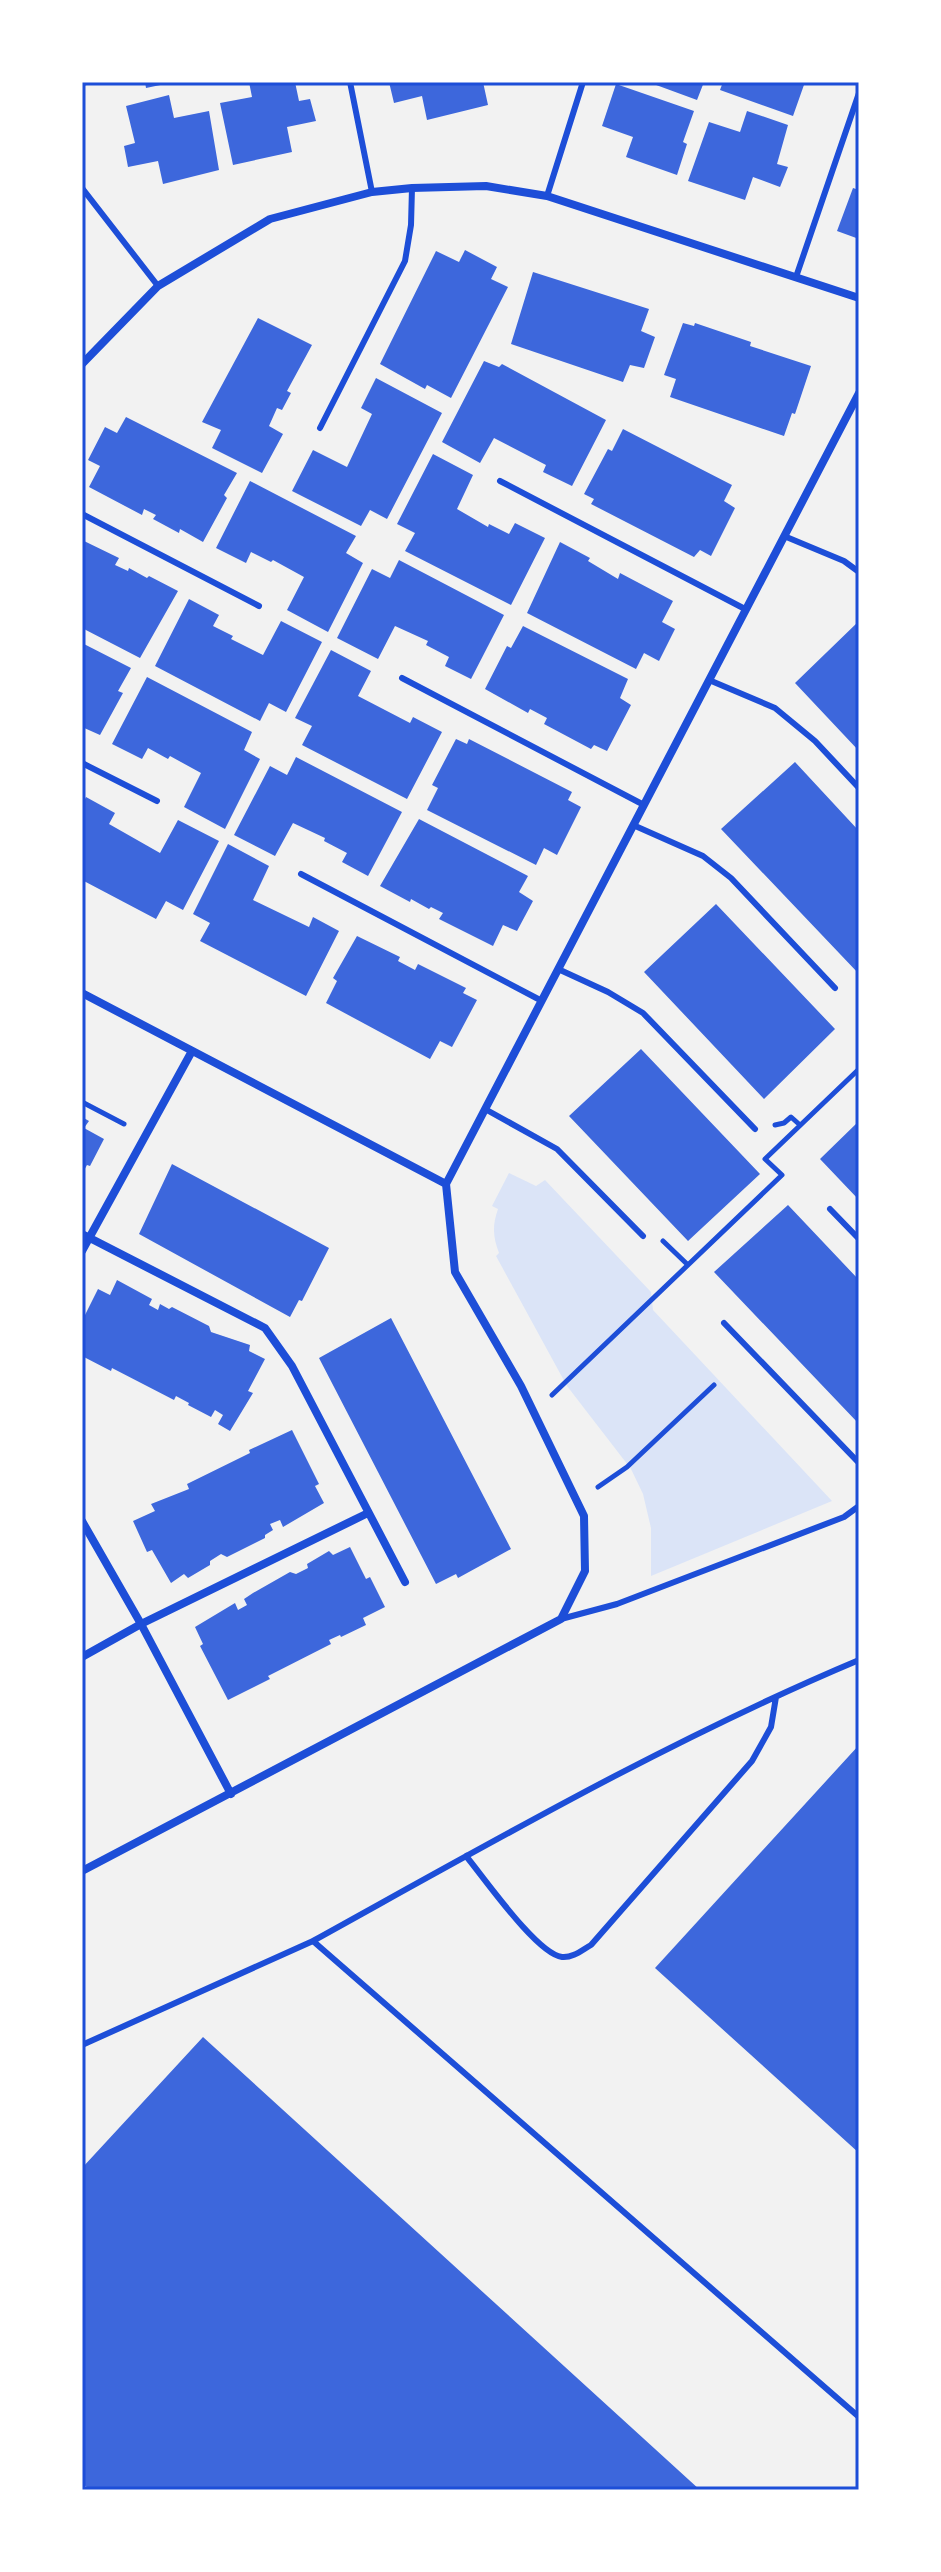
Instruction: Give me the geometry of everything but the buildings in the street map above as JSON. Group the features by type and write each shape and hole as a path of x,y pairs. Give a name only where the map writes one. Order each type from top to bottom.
{"street":[{"path":"82,364 158,286 270,219 372,192 412,188 486,186 547,196 859,298"},
{"path":"82,1871 561,1619 585,1571 584,1516 521,1386 455,1272 446,1184 859,393"},
{"path":"82,993 446,1184"},
{"path":"82,1251 86,1236 192,1051"},
{"path":"86,1236 265,1328 292,1366 405,1582"},
{"path":"82,1657 141,1624 368,1513"},
{"path":"82,1521 141,1624 231,1794"}],"lane":[{"path":"350,82 372,192"},
{"path":"547,196 583,82"},
{"path":"796,277 859,93"},
{"path":"82,188 158,286"},
{"path":"320,428 405,261 411,225 412,188"},
{"path":"500,481 745,609"},
{"path":"82,514 259,606"},
{"path":"784,536 844,561 859,572"},
{"path":"402,678 644,805"},
{"path":"709,680 775,708 815,741 859,788"},
{"path":"82,763 157,801"},
{"path":"633,825 703,856 731,878 835,988"},
{"path":"301,874 542,1001"},
{"path":"558,969 608,992 643,1013 755,1129"},
{"path":"485,1109 557,1149 643,1236"},
{"path":"830,1209 859,1239"},
{"path":"724,1323 859,1463"},
{"path":"561,1619 617,1604 844,1517 859,1506"},
{"path":"82,2045 313,1941 554,1808 776,1697 859,1660"},
{"path":"466,1856 539,1946 560,1957 572,1957 591,1945 752,1761 771,1727 776,1697"},
{"path":"313,1941 859,2417"}],"path":[{"path":"533,1413 782,1175 765,1159 859,1069"},
{"path":"82,1102 146,1135"},
{"path":"643,1236 665,1241 688,1265"},
{"path":"578,1502 627,1467 714,1385"}],"shaded area":[{"path":"509,1173 536,1186 545,1180 651,1292 653,1310 832,1501 651,1576 651,1528 643,1494 631,1469 567,1386 496,1256 499,1253 494,1226 498,1209 492,1206"}]}
